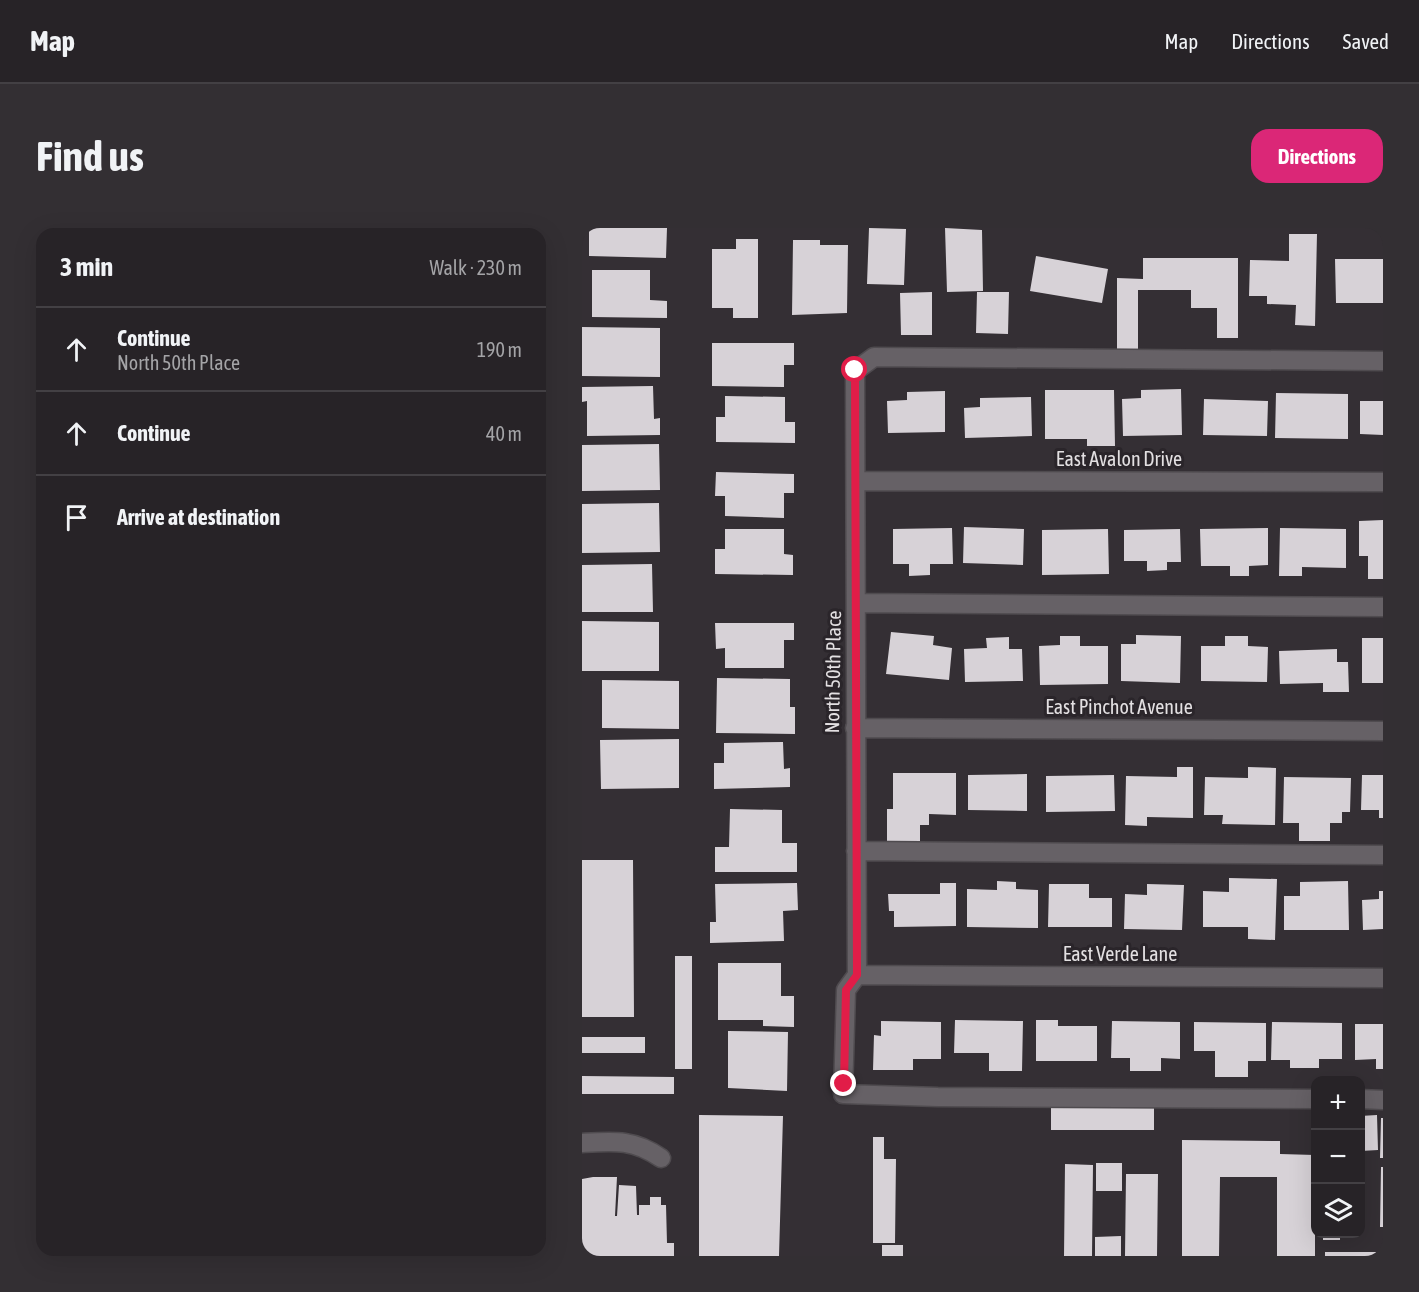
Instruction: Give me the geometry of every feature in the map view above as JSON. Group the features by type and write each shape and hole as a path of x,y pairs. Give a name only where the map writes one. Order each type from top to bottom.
{"street":[{"name":"North 50th Place","path":"857,975 855,370 874,357 1383,361"},
{"name":"East Avalon Drive","path":"856,481 1383,482"},
{"path":"856,603 1383,607"},
{"name":"East Pinchot Avenue","path":"855,728 1383,730"},
{"path":"856,851 1383,855"},
{"path":"857,975 846,990 843,1094 938,1097 1311,1099"},
{"name":"East Verde Lane","path":"857,975 1383,978"},
{"path":"1365,1100 1383,1100"},
{"path":"582,1143 617,1141 644,1146 661,1158"}],"building":[{"path":"589,228 667,228 666,258 589,256"},
{"path":"869,228 906,229 904,285 867,284"},
{"path":"945,228 982,230 983,291 947,292"},
{"path":"1289,234 1317,234 1315,326 1295,325 1296,305 1267,304 1267,296 1249,296 1250,260 1289,261"},
{"path":"736,239 758,239 758,318 733,318 733,308 712,308 712,249 736,249"},
{"path":"793,240 820,240 820,245 848,245 847,313 792,315"},
{"path":"1036,256 1108,269 1102,303 1030,291"},
{"path":"1143,258 1238,258 1238,338 1217,338 1217,308 1191,308 1191,290 1138,290 1138,349 1117,349 1117,278 1143,279"},
{"path":"1335,259 1383,259 1383,303 1336,303"},
{"path":"592,270 650,270 650,300 667,301 667,318 592,317"},
{"path":"932,292 932,335 901,335 900,293"},
{"path":"977,292 1009,292 1008,334 976,333"},
{"path":"582,327 660,328 660,377 582,376"},
{"path":"712,343 794,343 794,365 784,365 784,387 712,386"},
{"path":"653,386 654,419 660,418 660,435 587,436 587,401 582,402 582,387"},
{"path":"1181,389 1182,435 1123,436 1122,399 1141,398 1141,390"},
{"path":"1045,390 1114,390 1115,446 1087,446 1087,439 1045,439"},
{"path":"945,391 945,432 888,433 887,401 907,400 907,392"},
{"path":"1276,393 1348,394 1348,439 1275,438"},
{"path":"725,396 785,397 785,422 795,422 795,443 716,442 716,417 725,417"},
{"path":"1031,397 1032,436 965,438 964,408 980,407 980,398"},
{"path":"1204,399 1268,401 1267,436 1203,435"},
{"path":"1360,401 1383,401 1383,435 1360,434"},
{"path":"659,444 660,490 582,491 582,445"},
{"path":"716,472 794,474 794,493 784,493 784,518 725,516 725,496 715,496"},
{"path":"659,503 660,552 582,553 582,504"},
{"path":"1383,520 1383,579 1368,579 1368,556 1359,556 1359,521"},
{"path":"964,527 1024,529 1023,565 963,563"},
{"path":"952,528 953,564 930,564 930,575 909,576 909,564 893,564 893,529"},
{"path":"1268,528 1268,565 1249,566 1249,576 1230,576 1230,566 1201,566 1200,529"},
{"path":"1280,528 1346,529 1346,568 1302,567 1302,576 1279,576"},
{"path":"725,529 784,529 784,554 793,555 793,575 715,574 715,549 725,549"},
{"path":"1108,529 1109,574 1042,575 1042,530"},
{"path":"1180,529 1181,562 1167,562 1167,570 1147,571 1147,561 1124,561 1124,530"},
{"path":"652,564 653,612 582,612 582,565"},
{"path":"582,621 659,622 659,671 582,671"},
{"path":"715,623 794,623 794,640 784,640 784,668 725,668 725,648 716,649"},
{"path":"891,632 934,636 933,645 952,648 949,680 886,674"},
{"path":"1136,635 1181,636 1180,683 1121,681 1121,644 1136,644"},
{"path":"1060,636 1080,636 1080,646 1108,646 1108,684 1040,685 1039,646 1060,645"},
{"path":"1225,636 1248,636 1248,646 1268,647 1267,682 1201,681 1201,646 1225,646"},
{"path":"1009,637 1009,649 1022,649 1023,681 965,682 964,649 987,648 986,638"},
{"path":"1362,638 1383,638 1383,683 1362,683"},
{"path":"1337,649 1337,662 1348,662 1349,692 1323,692 1323,683 1280,684 1279,651"},
{"path":"717,678 790,679 790,707 795,707 795,734 716,733"},
{"path":"602,680 679,681 679,729 602,728"},
{"path":"679,739 679,788 601,789 600,740"},
{"path":"783,742 784,769 790,768 790,787 714,789 714,763 724,763 724,743"},
{"path":"1177,767 1193,767 1193,818 1147,817 1147,826 1125,825 1126,776 1177,777"},
{"path":"1248,767 1276,768 1275,825 1222,824 1223,815 1204,815 1205,777 1248,778"},
{"path":"893,773 956,773 956,815 929,814 929,825 920,825 920,841 887,841 887,809 893,809"},
{"path":"1027,774 1027,811 968,810 968,775"},
{"path":"1114,775 1115,811 1046,812 1046,776"},
{"path":"1362,775 1383,775 1383,818 1379,818 1379,810 1361,810"},
{"path":"1284,777 1351,778 1350,812 1342,812 1342,823 1330,823 1330,841 1299,841 1299,823 1283,823"},
{"path":"730,809 782,810 782,843 797,843 797,872 715,872 715,847 729,847"},
{"path":"582,860 633,860 634,1017 582,1017"},
{"path":"1229,878 1277,879 1275,940 1248,939 1248,927 1203,927 1203,891 1229,892"},
{"path":"997,881 1016,882 1016,889 1038,890 1038,928 967,927 967,889 997,890"},
{"path":"1348,881 1349,930 1284,930 1284,896 1300,896 1300,882"},
{"path":"797,883 798,910 783,911 784,941 710,943 710,922 716,922 715,884"},
{"path":"940,883 956,883 956,926 894,927 894,911 889,911 888,894 940,894"},
{"path":"1049,884 1089,884 1089,898 1112,898 1112,927 1048,927"},
{"path":"1147,884 1184,885 1182,930 1124,929 1125,894 1147,895"},
{"path":"1379,891 1383,891 1383,929 1363,930 1362,900 1379,899"},
{"path":"675,956 692,956 692,1069 675,1069"},
{"path":"718,963 781,963 781,996 794,996 794,1027 763,1026 763,1020 718,1020"},
{"path":"955,1020 1023,1021 1022,1071 989,1071 989,1053 954,1053"},
{"path":"1036,1020 1058,1020 1058,1026 1097,1026 1097,1061 1036,1061"},
{"path":"881,1021 941,1022 941,1059 913,1059 913,1070 873,1070 874,1035 881,1036"},
{"path":"1112,1021 1180,1022 1180,1059 1161,1058 1161,1071 1130,1071 1130,1058 1111,1058"},
{"path":"1194,1022 1266,1023 1266,1061 1248,1061 1248,1077 1215,1077 1215,1051 1194,1051"},
{"path":"1272,1022 1342,1023 1342,1059 1319,1059 1319,1068 1290,1068 1290,1060 1271,1060"},
{"path":"1355,1024 1383,1024 1383,1069 1376,1069 1376,1059 1355,1060"},
{"path":"728,1031 788,1032 787,1091 728,1088"},
{"path":"582,1037 645,1037 645,1053 582,1053"},
{"path":"582,1076 674,1077 674,1094 582,1094"},
{"path":"1051,1107 1154,1107 1154,1130 1051,1130"},
{"path":"699,1115 783,1116 779,1256 699,1256"},
{"path":"1377,1115 1378,1150 1365,1151 1365,1116"},
{"path":"1381,1118 1383,1118 1383,1158 1380,1158"},
{"path":"873,1137 884,1137 884,1159 896,1159 895,1243 873,1243"},
{"path":"1182,1140 1280,1141 1280,1154 1311,1155 1311,1238 1315,1238 1315,1256 1277,1256 1277,1177 1220,1177 1219,1256 1182,1256"},
{"path":"1096,1163 1122,1163 1122,1191 1096,1191"},
{"path":"1065,1164 1093,1165 1092,1256 1064,1256"},
{"path":"1381,1167 1383,1167 1383,1227 1380,1227"},
{"path":"1126,1174 1158,1174 1157,1256 1125,1256"},
{"path":"617,1177 615,1216 617,1216 619,1185 636,1186 637,1215 639,1215 639,1205 650,1205 650,1197 661,1197 661,1205 666,1205 667,1243 674,1243 674,1256 582,1256 582,1179"},
{"path":"1121,1236 1121,1256 1095,1256 1095,1237"},
{"path":"1323,1238 1340,1238 1340,1240 1323,1240"},
{"path":"882,1245 903,1245 903,1256 882,1256"},
{"path":"1325,1252 1383,1252 1383,1256 1325,1256"}],"route":[{"path":"844,1084 846,990 857,975 855,370"}]}
